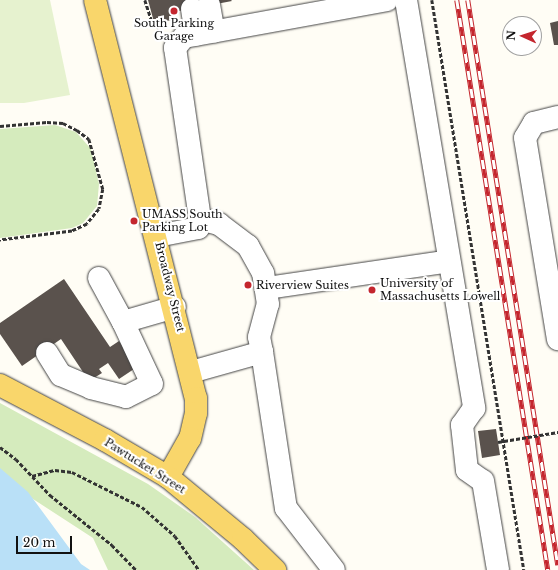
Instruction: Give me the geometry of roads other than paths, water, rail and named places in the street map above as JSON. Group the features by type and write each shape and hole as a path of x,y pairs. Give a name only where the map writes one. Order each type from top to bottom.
{"main road":[{"name":"Broadway Street","path":"95,0 157,236 191,372 196,398 194,425 168,478"},
{"name":"Pawtucket Street","path":"0,385 105,440 168,478 243,539 275,570"}],"lane":[{"path":"157,236 198,228 200,219 168,39 184,38 387,0"},
{"path":"406,0 474,408 462,425 467,470 483,481 498,570"},
{"path":"200,7 205,33"},
{"path":"558,117 534,123 525,138 558,339"},
{"path":"200,219 218,224 244,242 256,257 267,288 266,310 259,337 257,354 286,508 334,570"},
{"path":"267,288 449,261"},
{"path":"47,353 61,375 91,388 126,397 152,384 123,322 99,278"},
{"path":"123,322 175,307"},
{"path":"191,372 243,347 257,354"}],"water":[{"path":"0,468 28,492 81,564 90,570 0,570"}],"railway":[{"path":"457,0 548,570"},
{"path":"468,0 558,565"}],"place":[{"name":"South Parking Garage","path":"174,11"},
{"name":"UMASS South Parking Lot","path":"134,221"},
{"name":"Riverview Suites","path":"248,285"},
{"name":"University of Massachusetts Lowell","path":"372,290"}]}
